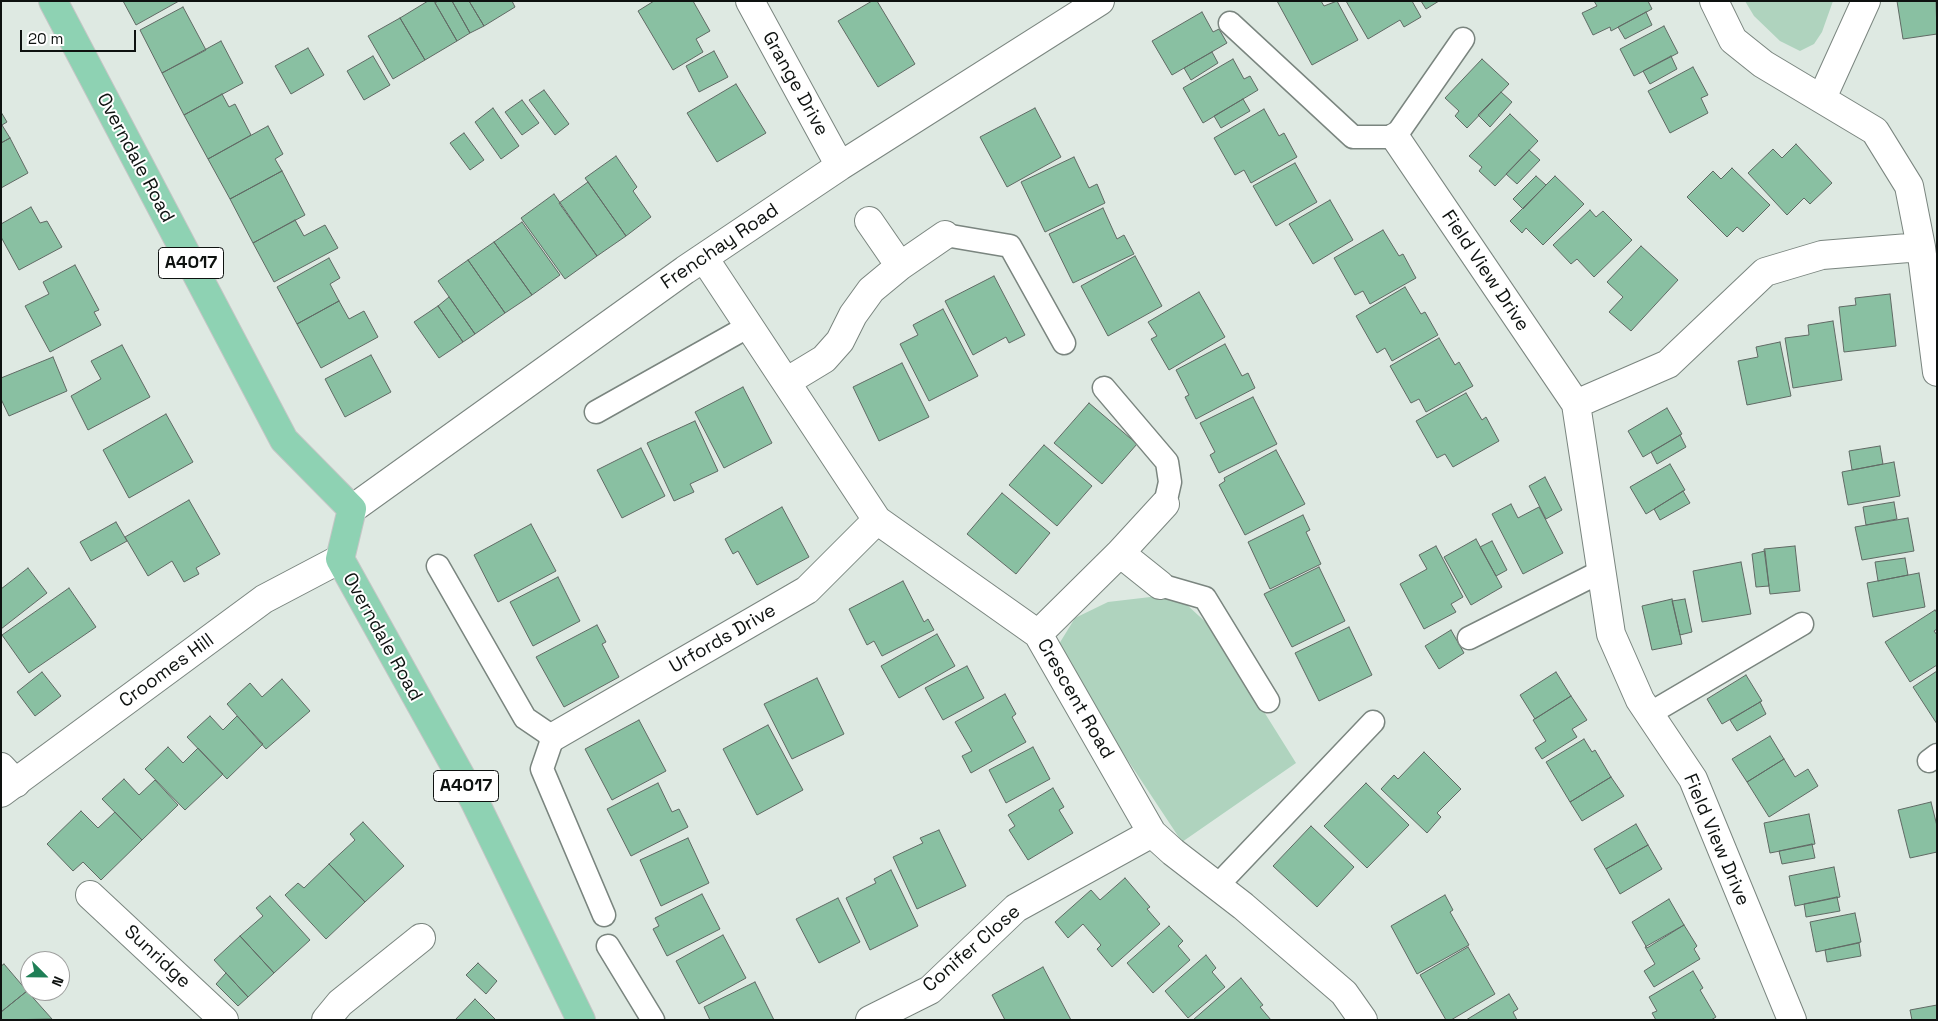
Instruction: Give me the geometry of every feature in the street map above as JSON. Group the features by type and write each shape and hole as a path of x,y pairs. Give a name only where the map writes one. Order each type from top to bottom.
{"main road":[{"name":"Overndale Road","path":"53,1 284,440 352,510 340,559 474,800 582,1020"}],"street":[{"name":"Grange Drive","path":"750,1 840,166"},
{"name":"Frenchay Road","path":"352,510 704,258 840,166 1100,1"},
{"path":"1714,1 1733,40 1763,64 1875,131 1908,186 1922,247 1937,372"},
{"path":"1822,98 1866,1"},
{"name":"Field View Drive","path":"1395,137 1576,404 1611,634 1640,700 1693,779 1792,1020"},
{"path":"869,221 900,266"},
{"path":"786,382 824,359 840,341 854,315 871,290 900,266 945,234"},
{"path":"1576,404 1668,364 1765,272 1822,255 1922,247"},
{"name":"Crescent Road","path":"704,258 877,520 1038,634 1152,833 1344,993 1363,1020"},
{"path":"1038,634 1120,553 1165,504"},
{"name":"Urfords Drive","path":"553,736 807,590 877,520"},
{"path":"1120,553 1160,585"},
{"name":"Croomes Hill","path":"6,781 264,599 340,559"},
{"name":"Conifer Close","path":"870,1020 930,990 1016,908 1152,833"},
{"name":"Sunridge","path":"90,895 224,1020"},
{"path":"326,1020 340,1003 421,938"}],"lane":[{"path":"1230,23 1354,137 1395,137 1462,39"},
{"path":"945,234 1010,246 1064,343"},
{"path":"596,412 749,326"},
{"path":"1104,388 1167,462 1170,482 1165,504"},
{"path":"438,566 525,718 553,736 542,769 604,914"},
{"path":"1469,638 1602,570"},
{"path":"1160,585 1205,598 1268,701"},
{"path":"1649,714 1802,624"},
{"path":"1217,886 1373,722"},
{"path":"608,946 653,1020"}],"green space":[{"path":"1745,1 1833,1 1822,32 1814,44 1800,51 1780,41 1754,16"},
{"path":"1159,596 1186,604 1211,627 1296,763 1182,842 1066,667 1059,644 1075,618 1108,602"}],"building":[{"path":"123,1 179,1 136,25"},
{"path":"428,1 434,1 457,41 425,60 400,18"},
{"path":"438,1 452,1 470,33 457,41 435,3"},
{"path":"452,1 469,1 484,26 470,33"},
{"path":"469,1 512,1 515,7 484,26"},
{"path":"654,1 693,1 710,31 696,39 703,52 673,70 638,11"},
{"path":"872,1 877,1 915,64 878,87 838,21"},
{"path":"1277,1 1321,1 1324,6 1337,1 1358,40 1312,65"},
{"path":"1346,1 1412,1 1421,17 1404,27 1400,20 1368,39"},
{"path":"1421,1 1439,1 1426,9"},
{"path":"1594,1 1648,1 1652,9 1611,31 1610,27 1593,35 1582,13 1597,6"},
{"path":"1897,1 1936,1 1937,34 1903,39"},
{"path":"183,7 206,50 162,73 140,30"},
{"path":"1202,12 1213,32 1219,29 1227,43 1172,75 1152,41"},
{"path":"1646,12 1652,25 1625,39 1618,27"},
{"path":"400,18 425,60 393,79 368,36"},
{"path":"1664,26 1678,53 1634,76 1620,49"},
{"path":"221,41 243,83 184,115 162,73"},
{"path":"308,48 324,75 291,94 275,66"},
{"path":"714,51 728,77 699,92 686,66"},
{"path":"1212,52 1218,63 1191,80 1184,68"},
{"path":"373,56 390,85 364,100 347,71"},
{"path":"1671,56 1677,69 1650,84 1643,71"},
{"path":"1233,59 1244,79 1250,76 1258,90 1203,123 1183,88"},
{"path":"1482,59 1509,84 1467,128 1455,116 1459,111 1445,98"},
{"path":"1693,67 1708,95 1701,98 1708,113 1670,133 1648,91"},
{"path":"736,84 766,133 717,162 687,113"},
{"path":"544,90 569,124 555,135 529,100"},
{"path":"1501,92 1512,102 1490,127 1478,115"},
{"path":"222,94 229,107 235,104 251,135 208,159 184,115"},
{"path":"1243,99 1250,111 1221,128 1214,116"},
{"path":"522,100 539,123 522,135 505,112"},
{"path":"493,108 519,146 501,159 475,122"},
{"path":"1035,108 1061,157 1007,187 980,137"},
{"path":"1264,109 1279,136 1284,133 1297,157 1251,183 1244,170 1235,175 1214,138"},
{"path":"1,112 7,122 2,125 10,138 1,143"},
{"path":"1510,114 1538,141 1495,186 1479,171 1482,167 1469,156"},
{"path":"268,126 283,154 275,159 282,171 230,199 208,159"},
{"path":"464,133 484,160 470,170 450,143"},
{"path":"10,138 28,173 1,188 1,143"},
{"path":"1796,144 1832,183 1810,204 1804,198 1787,215 1748,173 1773,149 1782,158"},
{"path":"1529,150 1540,160 1517,184 1506,174"},
{"path":"616,156 637,187 633,191 651,217 626,236 585,178"},
{"path":"1074,157 1089,188 1097,184 1105,203 1045,232 1021,182"},
{"path":"1295,163 1317,202 1276,226 1253,186"},
{"path":"1732,168 1770,205 1743,232 1737,227 1727,237 1687,197 1713,171 1721,179"},
{"path":"282,171 305,215 253,243 230,199"},
{"path":"1536,176 1546,185 1523,209 1513,199"},
{"path":"1555,176 1584,204 1543,245 1526,228 1522,233 1510,221"},
{"path":"588,182 626,236 597,256 559,203"},
{"path":"554,194 597,256 565,279 521,218"},
{"path":"1330,200 1353,240 1313,264 1289,224"},
{"path":"31,207 40,223 47,221 62,247 19,270 1,237 1,224"},
{"path":"1103,208 1117,239 1124,235 1134,254 1073,283 1049,234"},
{"path":"1590,210 1596,217 1603,211 1632,240 1594,277 1577,259 1571,264 1553,245"},
{"path":"295,220 304,236 325,225 338,248 274,282 253,243"},
{"path":"522,222 560,275 532,295 494,242"},
{"path":"1383,230 1399,256 1403,254 1416,278 1370,304 1363,291 1355,295 1334,258"},
{"path":"494,242 532,295 505,313 468,260"},
{"path":"1641,246 1678,280 1631,331 1609,312 1623,297 1607,282"},
{"path":"1135,256 1162,306 1108,336 1081,286"},
{"path":"329,258 340,278 330,284 339,301 297,324 277,287"},
{"path":"468,260 505,313 475,334 438,281"},
{"path":"75,265 99,310 94,312 101,325 50,352 25,306 49,294 43,282"},
{"path":"994,276 1025,335 1009,343 1006,337 973,355 945,301"},
{"path":"1405,287 1421,314 1425,312 1438,335 1392,361 1385,348 1377,353 1356,316"},
{"path":"1199,292 1225,337 1169,370 1151,339 1157,336 1148,322"},
{"path":"1890,294 1896,346 1844,352 1839,307 1856,305 1855,298"},
{"path":"449,297 475,334 463,342 438,306"},
{"path":"339,301 349,319 364,311 378,337 321,368 297,324"},
{"path":"438,306 463,342 439,358 414,322"},
{"path":"943,309 978,376 929,401 900,344 918,335 913,325"},
{"path":"1833,321 1842,380 1793,388 1785,338 1809,335 1808,325"},
{"path":"1439,338 1455,365 1459,362 1473,386 1426,412 1419,399 1411,403 1390,366"},
{"path":"1780,342 1791,396 1747,405 1738,361 1758,357 1756,347"},
{"path":"1225,344 1242,376 1248,373 1255,388 1196,419 1185,397 1189,395 1176,370"},
{"path":"122,345 150,397 88,430 71,396 101,379 91,361"},
{"path":"371,355 391,392 345,417 325,379"},
{"path":"53,357 67,391 9,416 1,399 1,378"},
{"path":"902,363 929,417 879,441 853,387"},
{"path":"743,387 772,443 724,468 695,412"},
{"path":"1466,393 1482,420 1486,417 1499,441 1453,467 1445,454 1437,458 1416,421"},
{"path":"1253,397 1277,444 1219,473 1210,455 1215,452 1200,423"},
{"path":"1089,403 1137,444 1102,484 1054,443"},
{"path":"1667,408 1682,434 1643,457 1628,431"},
{"path":"166,414 193,462 129,498 103,450"},
{"path":"695,421 718,471 690,484 694,492 674,501 647,443"},
{"path":"1680,435 1686,447 1657,464 1651,452"},
{"path":"1044,445 1092,486 1057,526 1009,485"},
{"path":"1880,446 1883,464 1852,470 1849,451"},
{"path":"641,448 665,496 622,518 597,470"},
{"path":"1276,450 1305,504 1245,535 1219,485 1225,481 1224,478"},
{"path":"1894,462 1900,496 1848,505 1842,472"},
{"path":"1670,464 1685,490 1646,514 1630,487"},
{"path":"1545,477 1562,510 1546,519 1529,486"},
{"path":"1683,491 1690,503 1660,520 1654,509"},
{"path":"1002,493 1050,533 1016,574 967,534"},
{"path":"189,500 220,554 196,568 199,574 184,582 172,561 148,576 125,537"},
{"path":"1894,502 1897,519 1866,525 1863,507"},
{"path":"1511,504 1518,518 1539,507 1563,553 1523,574 1492,514"},
{"path":"782,507 809,557 757,585 738,551 733,554 725,539"},
{"path":"1303,515 1310,530 1306,532 1321,564 1270,589 1248,542"},
{"path":"1908,518 1914,551 1862,560 1855,527"},
{"path":"116,522 127,541 91,561 80,542"},
{"path":"531,524 556,571 498,602 474,555"},
{"path":"1476,539 1502,587 1471,605 1444,557"},
{"path":"1492,541 1507,570 1496,576 1480,547"},
{"path":"1436,546 1463,597 1451,604 1456,612 1424,629 1400,584 1427,569 1419,555"},
{"path":"1795,546 1800,591 1770,594 1764,549"},
{"path":"1765,551 1769,586 1756,587 1752,554"},
{"path":"1905,558 1908,575 1878,581 1875,562"},
{"path":"1741,562 1751,614 1702,622 1693,571"},
{"path":"1319,567 1345,621 1292,647 1264,594"},
{"path":"28,568 47,593 1,629 1,589"},
{"path":"1919,573 1925,607 1873,617 1867,583"},
{"path":"558,577 580,621 533,646 510,602"},
{"path":"903,581 924,622 928,619 934,630 882,656 874,641 867,645 849,609"},
{"path":"69,588 96,627 29,673 2,635"},
{"path":"1672,599 1682,644 1652,650 1642,606"},
{"path":"1685,599 1692,632 1680,635 1672,601"},
{"path":"1935,610 1937,613 1937,629 1934,631 1937,635 1937,665 1910,682 1885,642"},
{"path":"597,625 606,642 602,644 619,677 564,707 536,657"},
{"path":"1349,627 1372,675 1319,701 1295,653"},
{"path":"1451,630 1464,653 1439,669 1425,646"},
{"path":"937,634 955,666 899,698 881,666"},
{"path":"967,666 984,698 943,720 925,688"},
{"path":"1937,671 1937,724 1913,687"},
{"path":"42,672 61,696 35,716 17,692"},
{"path":"1556,672 1571,696 1535,719 1520,695"},
{"path":"1746,675 1762,701 1722,724 1707,699"},
{"path":"817,678 844,734 792,759 764,704"},
{"path":"282,679 310,711 266,749 227,704 250,683 262,697"},
{"path":"1005,694 1016,714 1012,717 1026,742 971,773 962,756 972,751 955,722"},
{"path":"1571,696 1587,720 1572,729 1577,737 1542,759 1535,748 1546,741 1533,720"},
{"path":"1760,702 1766,714 1737,731 1730,720"},
{"path":"210,716 223,730 237,716 263,744 227,779 187,737"},
{"path":"639,720 666,771 612,800 585,749"},
{"path":"768,725 803,790 757,815 723,749"},
{"path":"1770,736 1784,759 1747,782 1732,759"},
{"path":"1584,739 1592,752 1595,750 1611,777 1570,802 1546,762"},
{"path":"168,747 183,763 198,748 223,774 185,810 145,769"},
{"path":"1033,747 1050,779 1006,803 989,770"},
{"path":"1424,752 1461,789 1437,813 1441,817 1427,833 1381,789 1394,775 1398,779"},
{"path":"1784,759 1795,777 1808,769 1818,786 1769,817 1747,782"},
{"path":"1611,777 1624,796 1582,821 1570,802"},
{"path":"124,779 139,795 155,780 178,805 142,840 102,799"},
{"path":"658,783 672,812 679,809 688,827 631,856 607,809"},
{"path":"1366,783 1409,825 1367,868 1324,826"},
{"path":"1053,788 1064,807 1059,810 1073,833 1028,860 1009,830 1015,826 1008,815"},
{"path":"1931,802 1937,826 1937,852 1910,858 1898,810"},
{"path":"81,811 98,828 115,812 142,840 101,880 83,862 73,871 47,844"},
{"path":"1809,814 1815,844 1770,853 1764,823"},
{"path":"363,822 404,866 365,902 329,864 355,840 350,834"},
{"path":"1636,824 1648,845 1606,869 1594,849"},
{"path":"1311,826 1354,867 1317,907 1273,866"},
{"path":"939,830 966,886 917,909 893,857 923,843 920,838"},
{"path":"688,838 709,883 661,906 640,860"},
{"path":"1812,844 1815,858 1782,864 1779,851"},
{"path":"1648,845 1662,869 1620,894 1606,869"},
{"path":"329,864 365,902 326,939 285,895 298,883 304,888"},
{"path":"1834,867 1840,897 1795,906 1789,876"},
{"path":"891,870 918,926 870,950 846,898 876,883 874,879"},
{"path":"1125,878 1150,907 1147,909 1160,924 1112,967 1097,949 1101,945 1083,924 1068,938 1055,922 1091,890 1100,900"},
{"path":"702,894 720,929 667,956 653,929 659,926 655,918"},
{"path":"1445,895 1453,910 1450,912 1469,945 1417,974 1391,926"},
{"path":"270,896 310,940 274,973 240,936 263,916 256,908"},
{"path":"1837,897 1840,911 1806,917 1804,904"},
{"path":"838,898 860,942 819,963 796,919"},
{"path":"1669,899 1684,925 1647,948 1632,922"},
{"path":"1855,913 1861,942 1816,952 1810,922"},
{"path":"1684,925 1697,946 1694,949 1700,959 1654,987 1644,971 1655,964 1645,947"},
{"path":"1169,926 1183,941 1178,946 1190,960 1153,993 1127,963"},
{"path":"723,935 746,978 699,1004 676,961"},
{"path":"240,936 274,973 248,997 214,960"},
{"path":"1859,943 1861,956 1827,962 1825,950"},
{"path":"1468,947 1495,994 1451,1020 1446,1020 1420,975"},
{"path":"1206,955 1216,968 1212,972 1225,987 1188,1018 1165,991"},
{"path":"478,963 497,981 486,994 466,975"},
{"path":"4,964 20,983 20,997 1,1012 1,966"},
{"path":"1043,967 1071,1020 1005,1020 992,995"},
{"path":"1693,971 1703,988 1700,990 1716,1017 1711,1020 1656,1020 1652,1013 1657,1011 1649,997"},
{"path":"226,973 248,997 238,1006 216,984"},
{"path":"1241,978 1263,1005 1260,1007 1271,1020 1193,1020"},
{"path":"755,982 774,1020 710,1020 704,1007"},
{"path":"1509,994 1518,1009 1513,1012 1517,1020 1466,1020"},
{"path":"20,997 20,1001 36,1001 52,1019 1,1020 1,1012"},
{"path":"475,999 496,1020 455,1020"},
{"path":"1937,1005 1937,1020 1912,1020 1910,1010"}]}
